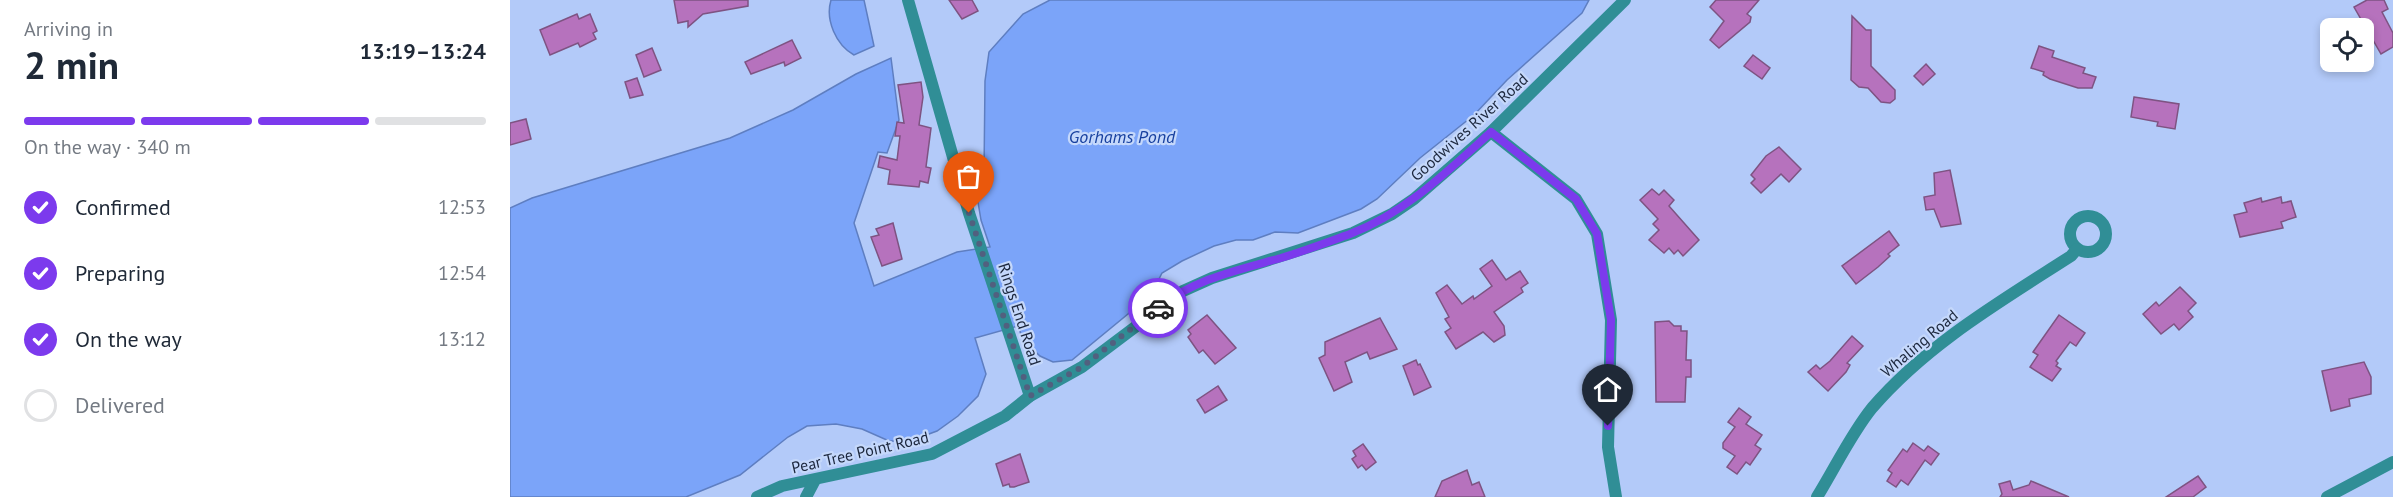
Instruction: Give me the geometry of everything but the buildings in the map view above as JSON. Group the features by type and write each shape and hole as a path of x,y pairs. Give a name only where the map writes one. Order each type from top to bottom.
{"street":[{"name":"Rings End Road","path":"908,0 969,213 1030,396"},
{"name":"Goodwives River Road","path":"1030,396 1082,367 1183,291 1212,278 1353,233 1392,214 1422,193 1491,132 1625,0"},
{"path":"1491,132 1576,199 1597,234 1611,320 1608,447 1616,497"},
{"name":"Whaling Road","path":"1817,497 1871,409 1904,375 1958,329 2071,256 2077,249"},
{"name":"Pear Tree Point Road","path":"757,497 782,486 932,454 1005,416 1030,396"},
{"path":"2327,497 2393,462"},
{"path":"806,497 815,480"}],"water":[{"path":"831,0 864,0 874,46 854,55 842,45 831,24"},
{"name":"Gorhams Pond","path":"1050,0 1589,0 1582,13 1507,80 1474,115 1420,158 1377,199 1361,209 1298,233 1275,232 1253,240 1236,240 1214,246 1182,261 1162,273 1151,295 1072,360 1053,362 1040,356 1023,340 1018,326 975,338 986,374 978,396 958,416 937,431 910,441 889,441 862,429 836,424 807,426 788,437 740,475 686,497 510,497 510,208 532,198 730,138 793,110 856,74 891,58 899,120 887,153 878,152 854,223 874,286 957,252 990,247 981,220 976,190 984,172 985,81 989,52 1023,14"}],"way so far":[{"path":"969,213 1030,396 1082,367 1158,308"}],"route":[{"path":"1158,308 1183,291 1212,278 1314,247 1353,233 1392,214 1427,189 1491,132 1576,199 1597,234 1607,283 1611,320 1608,426"}]}
